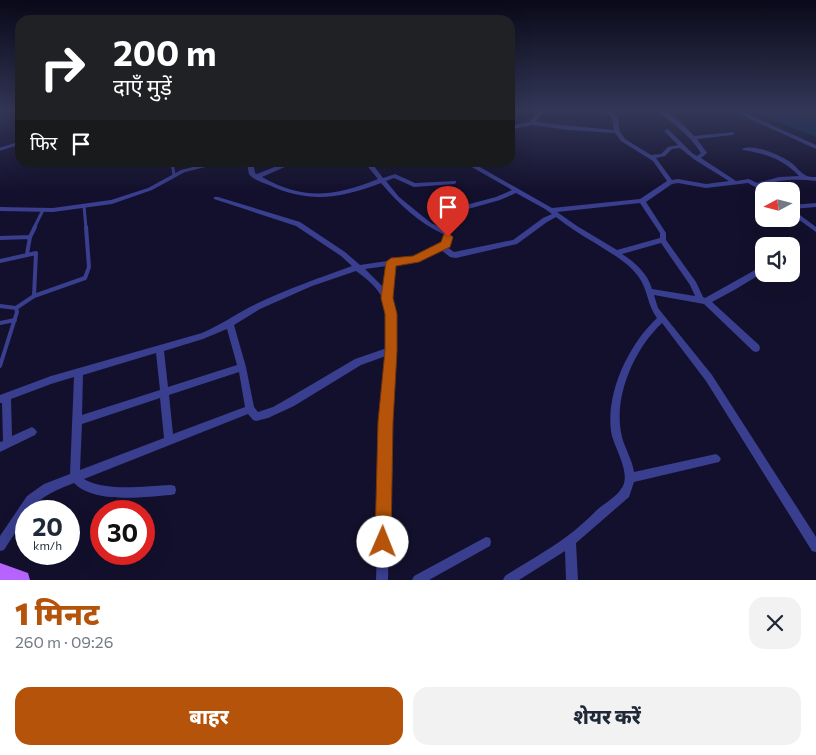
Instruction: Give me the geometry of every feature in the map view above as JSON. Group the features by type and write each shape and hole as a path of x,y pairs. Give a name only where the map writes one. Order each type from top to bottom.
{"street":[{"path":"621,137 660,164 670,182"},
{"path":"672,137 680,146 734,182"},
{"path":"697,158 704,153 694,138 701,137"},
{"path":"795,137 816,146"},
{"path":"651,156 663,154 670,148 680,146"},
{"path":"745,149 761,150 775,155 790,164 804,178"},
{"path":"0,209 43,210 84,206 131,197 174,175 197,167"},
{"path":"250,167 250,172 256,177 287,192 320,196 346,193 395,176 414,185 454,182"},
{"path":"256,177 281,167"},
{"path":"10,442 8,440 3,397 79,372 203,336 279,296 356,268 415,259 446,244 448,240 446,233 429,225 397,198 371,167"},
{"path":"475,167 554,212 575,228 627,260 639,272 649,291 652,304 709,378 812,534 816,547"},
{"path":"766,182 774,179 816,179"},
{"path":"441,246 452,255 456,255 515,242 554,212 642,201 670,182 683,181 706,186 749,181 755,184"},
{"path":"468,207 498,199 517,190"},
{"path":"216,198 298,224 332,246 380,287 387,298 391,314 391,351 386,422 382,580"},
{"path":"642,201 663,233 663,240 703,300 756,348"},
{"path":"800,206 816,204"},
{"path":"800,218 816,230"},
{"path":"616,253 663,240"},
{"path":"387,298 391,262"},
{"path":"649,291 681,298 703,300 733,288 755,274"},
{"path":"509,580 570,541 625,493 631,478 616,431 615,421 619,394 637,347 662,318"},
{"path":"228,323 242,368 250,410 256,417 262,417 358,362 391,351"},
{"path":"160,349 169,441"},
{"path":"77,421 164,391 242,368"},
{"path":"79,372 74,477 85,486 126,493 171,490"},
{"path":"0,546 31,500 48,488 250,410"},
{"path":"0,448 32,432"},
{"path":"631,478 716,459"},
{"path":"570,541 572,580"},
{"path":"418,580 486,542"}],"lane":[{"path":"0,149 15,144"},
{"path":"173,167 174,175"},
{"path":"0,306 16,308 34,296 85,278 89,267 84,206"},
{"path":"27,254 30,237 43,210"},
{"path":"0,238 30,237"},
{"path":"0,261 36,253 34,296"},
{"path":"0,366 15,320 16,308"},
{"path":"0,323 15,320"}],"route":[{"path":"383,542 386,422 391,351 391,314 387,298 391,262 415,259 446,244 448,237"}]}
